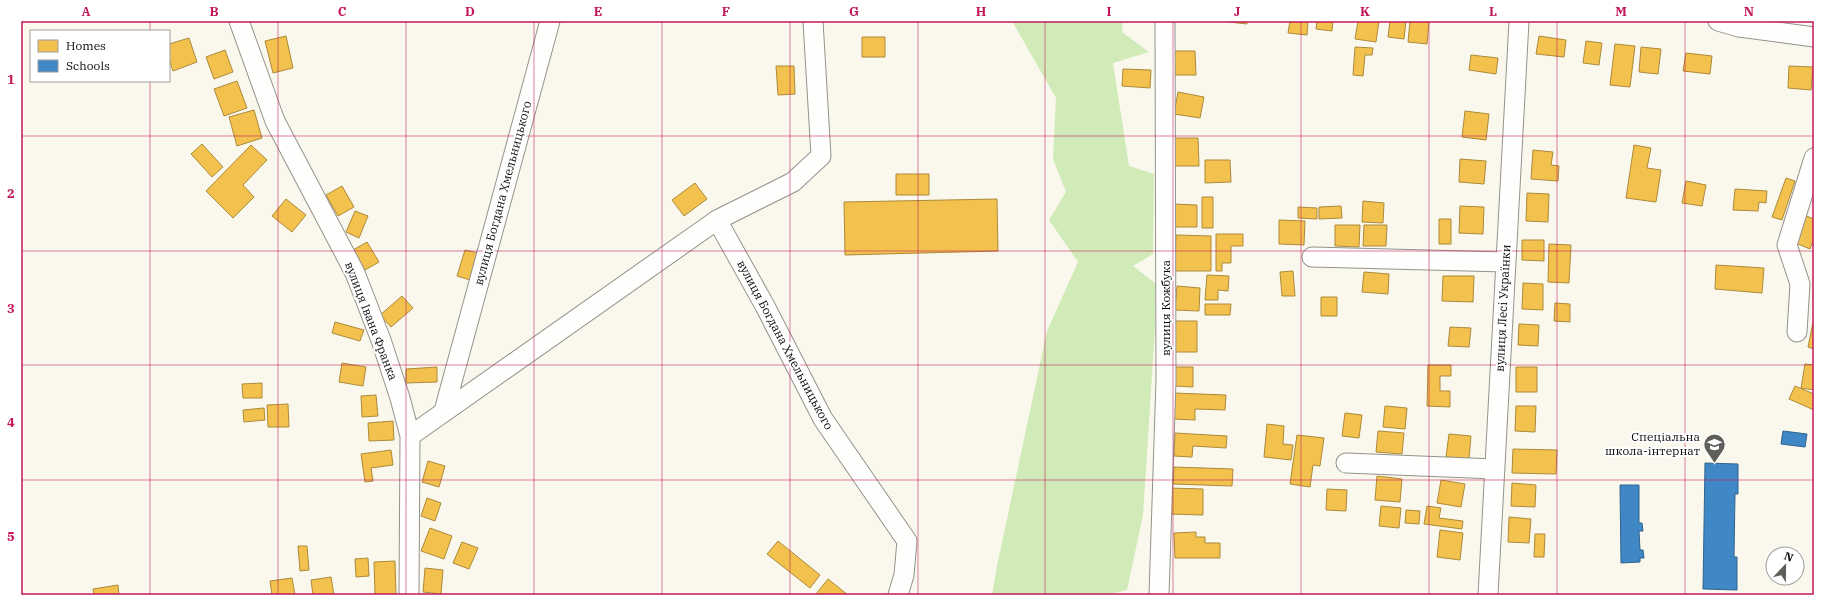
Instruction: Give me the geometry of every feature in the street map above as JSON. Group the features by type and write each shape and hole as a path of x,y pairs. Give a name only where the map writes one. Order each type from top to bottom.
{"street":[{"name":"вулиця Івана Франка","path":"239,21 275,121 354,273 381,340 400,398 410,436 409,595"},
{"name":"вулиця Богдана Хмельницького","path":"444,412 550,21"},
{"path":"410,436 717,220 793,182 821,156 813,21"},
{"name":"вулиця Кожбука","path":"1159,595 1166,380 1165,21"},
{"name":"вулиця Лесі Українки","path":"1488,595 1519,21"},
{"path":"1718,21 1738,27 1814,37"},
{"path":"1797,332 1800,284 1787,245 1814,158"},
{"name":"вулиця Богдана Хмельницького","path":"717,220 765,306 823,419 907,541 904,576 898,595"},
{"path":"1312,257 1506,262"},
{"path":"1346,463 1495,469"}],"green space":[{"path":"1012,21 1123,21 1122,32 1149,52 1113,63 1129,166 1154,174 1153,254 1133,266 1155,283 1155,328 1143,515 1127,590 1106,595 992,595 1047,331 1078,262 1049,220 1066,192 1053,159 1056,98"}],"building: Homes":[{"path":"1220,21 1247,21 1247,24"},
{"path":"1290,21 1308,21 1307,35 1288,33"},
{"path":"1317,21 1333,21 1332,31 1316,29"},
{"path":"1358,21 1379,21 1376,42 1355,39"},
{"path":"1390,21 1406,21 1404,39 1388,37"},
{"path":"1410,21 1429,21 1427,44 1408,42"},
{"path":"286,36 293,68 273,73 265,41"},
{"path":"1539,36 1566,40 1564,57 1536,54"},
{"path":"862,37 885,37 885,57 862,57"},
{"path":"189,38 197,62 173,71 170,62 170,44"},
{"path":"1586,41 1602,43 1599,65 1583,63"},
{"path":"1615,44 1635,46 1630,87 1610,85"},
{"path":"1355,47 1373,48 1372,55 1365,55 1363,76 1353,75"},
{"path":"1641,47 1661,49 1658,74 1639,72"},
{"path":"225,50 233,72 214,79 206,57"},
{"path":"1174,51 1195,51 1196,75 1175,75"},
{"path":"1686,53 1712,56 1710,74 1683,71"},
{"path":"1471,55 1498,58 1496,74 1469,70"},
{"path":"776,66 794,66 795,94 778,95"},
{"path":"1789,66 1813,67 1811,90 1788,88"},
{"path":"1123,69 1151,70 1150,88 1122,86"},
{"path":"237,81 247,108 224,116 214,89"},
{"path":"1178,92 1204,97 1200,118 1174,114"},
{"path":"254,110 262,138 237,146 229,117"},
{"path":"1465,111 1489,114 1486,140 1462,137"},
{"path":"1174,138 1198,138 1199,166 1174,166"},
{"path":"202,144 223,167 212,177 191,154"},
{"path":"251,145 267,160 243,185 254,197 233,218 206,191"},
{"path":"1634,145 1651,148 1647,168 1661,170 1656,202 1626,198"},
{"path":"1533,150 1553,152 1551,165 1559,166 1558,181 1531,179"},
{"path":"1460,159 1486,161 1484,184 1459,182"},
{"path":"1205,160 1230,160 1231,182 1205,183"},
{"path":"896,174 929,174 929,195 896,195"},
{"path":"1786,178 1795,181 1782,220 1772,217"},
{"path":"1686,181 1706,185 1702,206 1682,203"},
{"path":"695,183 707,199 684,216 672,200"},
{"path":"342,186 354,207 338,216 326,195"},
{"path":"1735,189 1767,191 1766,203 1759,202 1758,211 1733,210"},
{"path":"1527,193 1549,194 1548,222 1526,221"},
{"path":"1202,197 1213,197 1213,228 1202,228"},
{"path":"286,199 306,215 292,232 272,216"},
{"path":"997,199 998,251 845,255 844,202"},
{"path":"1363,201 1384,203 1383,223 1362,222"},
{"path":"1174,204 1197,205 1197,227 1174,227"},
{"path":"1341,206 1342,218 1319,219 1319,207"},
{"path":"1460,206 1484,207 1483,234 1459,233"},
{"path":"1298,207 1317,208 1317,219 1298,218"},
{"path":"355,211 368,216 359,238 346,232"},
{"path":"1804,215 1814,219 1814,239 1810,249 1793,242"},
{"path":"1439,219 1451,219 1451,244 1439,244"},
{"path":"1279,220 1305,221 1304,245 1279,244"},
{"path":"1335,225 1360,225 1359,247 1335,246"},
{"path":"1364,225 1387,225 1386,246 1363,246"},
{"path":"1216,234 1243,234 1243,246 1231,246 1231,263 1222,263 1222,271 1216,271"},
{"path":"1176,235 1211,236 1211,271 1175,271"},
{"path":"1522,240 1544,240 1544,261 1522,260"},
{"path":"367,242 379,262 365,270 353,250"},
{"path":"1549,244 1571,245 1569,283 1548,282"},
{"path":"465,250 478,253 470,280 457,276"},
{"path":"1716,265 1764,268 1762,293 1715,289"},
{"path":"1293,271 1295,296 1282,296 1280,272"},
{"path":"1364,272 1389,274 1388,294 1362,292"},
{"path":"1207,275 1229,276 1228,291 1218,290 1218,300 1205,300"},
{"path":"1443,276 1474,276 1473,302 1442,301"},
{"path":"1523,283 1543,284 1543,310 1522,309"},
{"path":"1177,286 1200,288 1199,311 1175,310"},
{"path":"402,296 413,308 391,327 380,315"},
{"path":"1321,297 1337,297 1337,316 1321,316"},
{"path":"1555,303 1570,304 1570,322 1554,321"},
{"path":"1205,304 1231,304 1230,315 1205,315"},
{"path":"1169,321 1197,321 1197,352 1169,352"},
{"path":"335,322 364,330 360,341 332,333"},
{"path":"1814,322 1814,349 1808,347"},
{"path":"1519,324 1539,325 1538,346 1518,345"},
{"path":"1450,327 1471,328 1469,347 1448,346"},
{"path":"342,363 366,367 363,386 339,382"},
{"path":"1805,364 1814,365 1814,390 1801,388"},
{"path":"1428,365 1451,365 1451,376 1440,376 1440,391 1450,391 1450,407 1427,406"},
{"path":"437,367 437,382 406,383 406,369"},
{"path":"1174,367 1193,367 1193,387 1174,386"},
{"path":"1516,367 1537,367 1537,392 1516,392"},
{"path":"262,383 262,398 243,398 242,384"},
{"path":"1795,386 1814,394 1814,410 1789,399"},
{"path":"1174,393 1226,395 1225,410 1195,409 1195,420 1173,419"},
{"path":"376,395 378,416 362,417 361,396"},
{"path":"288,404 289,427 268,427 267,405"},
{"path":"1385,406 1407,408 1405,429 1383,427"},
{"path":"1516,406 1536,406 1535,432 1515,431"},
{"path":"264,408 265,420 244,422 243,410"},
{"path":"1345,413 1362,415 1359,438 1342,436"},
{"path":"393,421 394,440 369,441 368,423"},
{"path":"1267,424 1284,426 1283,444 1293,445 1291,460 1264,457"},
{"path":"1378,431 1404,433 1402,454 1376,452"},
{"path":"1175,433 1227,436 1226,448 1193,446 1192,457 1174,456"},
{"path":"1449,434 1471,436 1469,459 1446,457"},
{"path":"1297,435 1324,438 1320,466 1313,465 1310,487 1290,484"},
{"path":"1513,449 1557,450 1556,474 1512,473"},
{"path":"391,450 393,465 371,468 373,481 365,482 361,454"},
{"path":"428,461 445,466 439,487 422,482"},
{"path":"1174,467 1233,469 1232,486 1173,484"},
{"path":"1377,476 1402,479 1400,502 1375,500"},
{"path":"1441,480 1465,484 1461,507 1437,503"},
{"path":"1512,483 1536,485 1535,507 1511,506"},
{"path":"1168,488 1203,489 1203,515 1168,514"},
{"path":"1327,489 1347,490 1346,511 1326,510"},
{"path":"427,498 441,503 435,521 421,516"},
{"path":"1381,506 1401,508 1399,528 1379,526"},
{"path":"1427,506 1441,508 1439,518 1463,521 1462,529 1424,524"},
{"path":"1406,510 1420,511 1419,524 1405,523"},
{"path":"1509,517 1531,519 1529,543 1508,542"},
{"path":"430,528 452,536 444,559 421,551"},
{"path":"1440,530 1463,533 1460,560 1437,557"},
{"path":"1196,532 1196,537 1205,537 1205,543 1220,543 1220,558 1175,558 1174,533"},
{"path":"1535,534 1545,534 1544,557 1534,557"},
{"path":"778,541 820,575 810,588 767,554"},
{"path":"462,542 478,548 469,569 453,563"},
{"path":"298,546 307,546 309,570 300,571"},
{"path":"368,558 369,576 356,577 355,559"},
{"path":"395,561 396,595 375,595 374,562"},
{"path":"425,568 443,570 441,594 423,592"},
{"path":"331,577 334,595 313,595 311,580"},
{"path":"292,578 295,595 272,595 270,581"},
{"path":"828,579 848,595 816,594"},
{"path":"118,585 119,595 94,595 93,589"}],"building: Schools":[{"path":"1783,431 1807,434 1805,447 1781,444"},
{"path":"1705,463 1738,464 1738,494 1735,494 1734,557 1737,557 1737,590 1703,589"},
{"path":"1620,485 1639,485 1639,523 1642,523 1643,531 1639,531 1640,550 1643,550 1644,558 1640,558 1640,562 1621,563"}],"place":[{"name":"Спеціальна школа-інтернат","path":"1715,464"}]}
